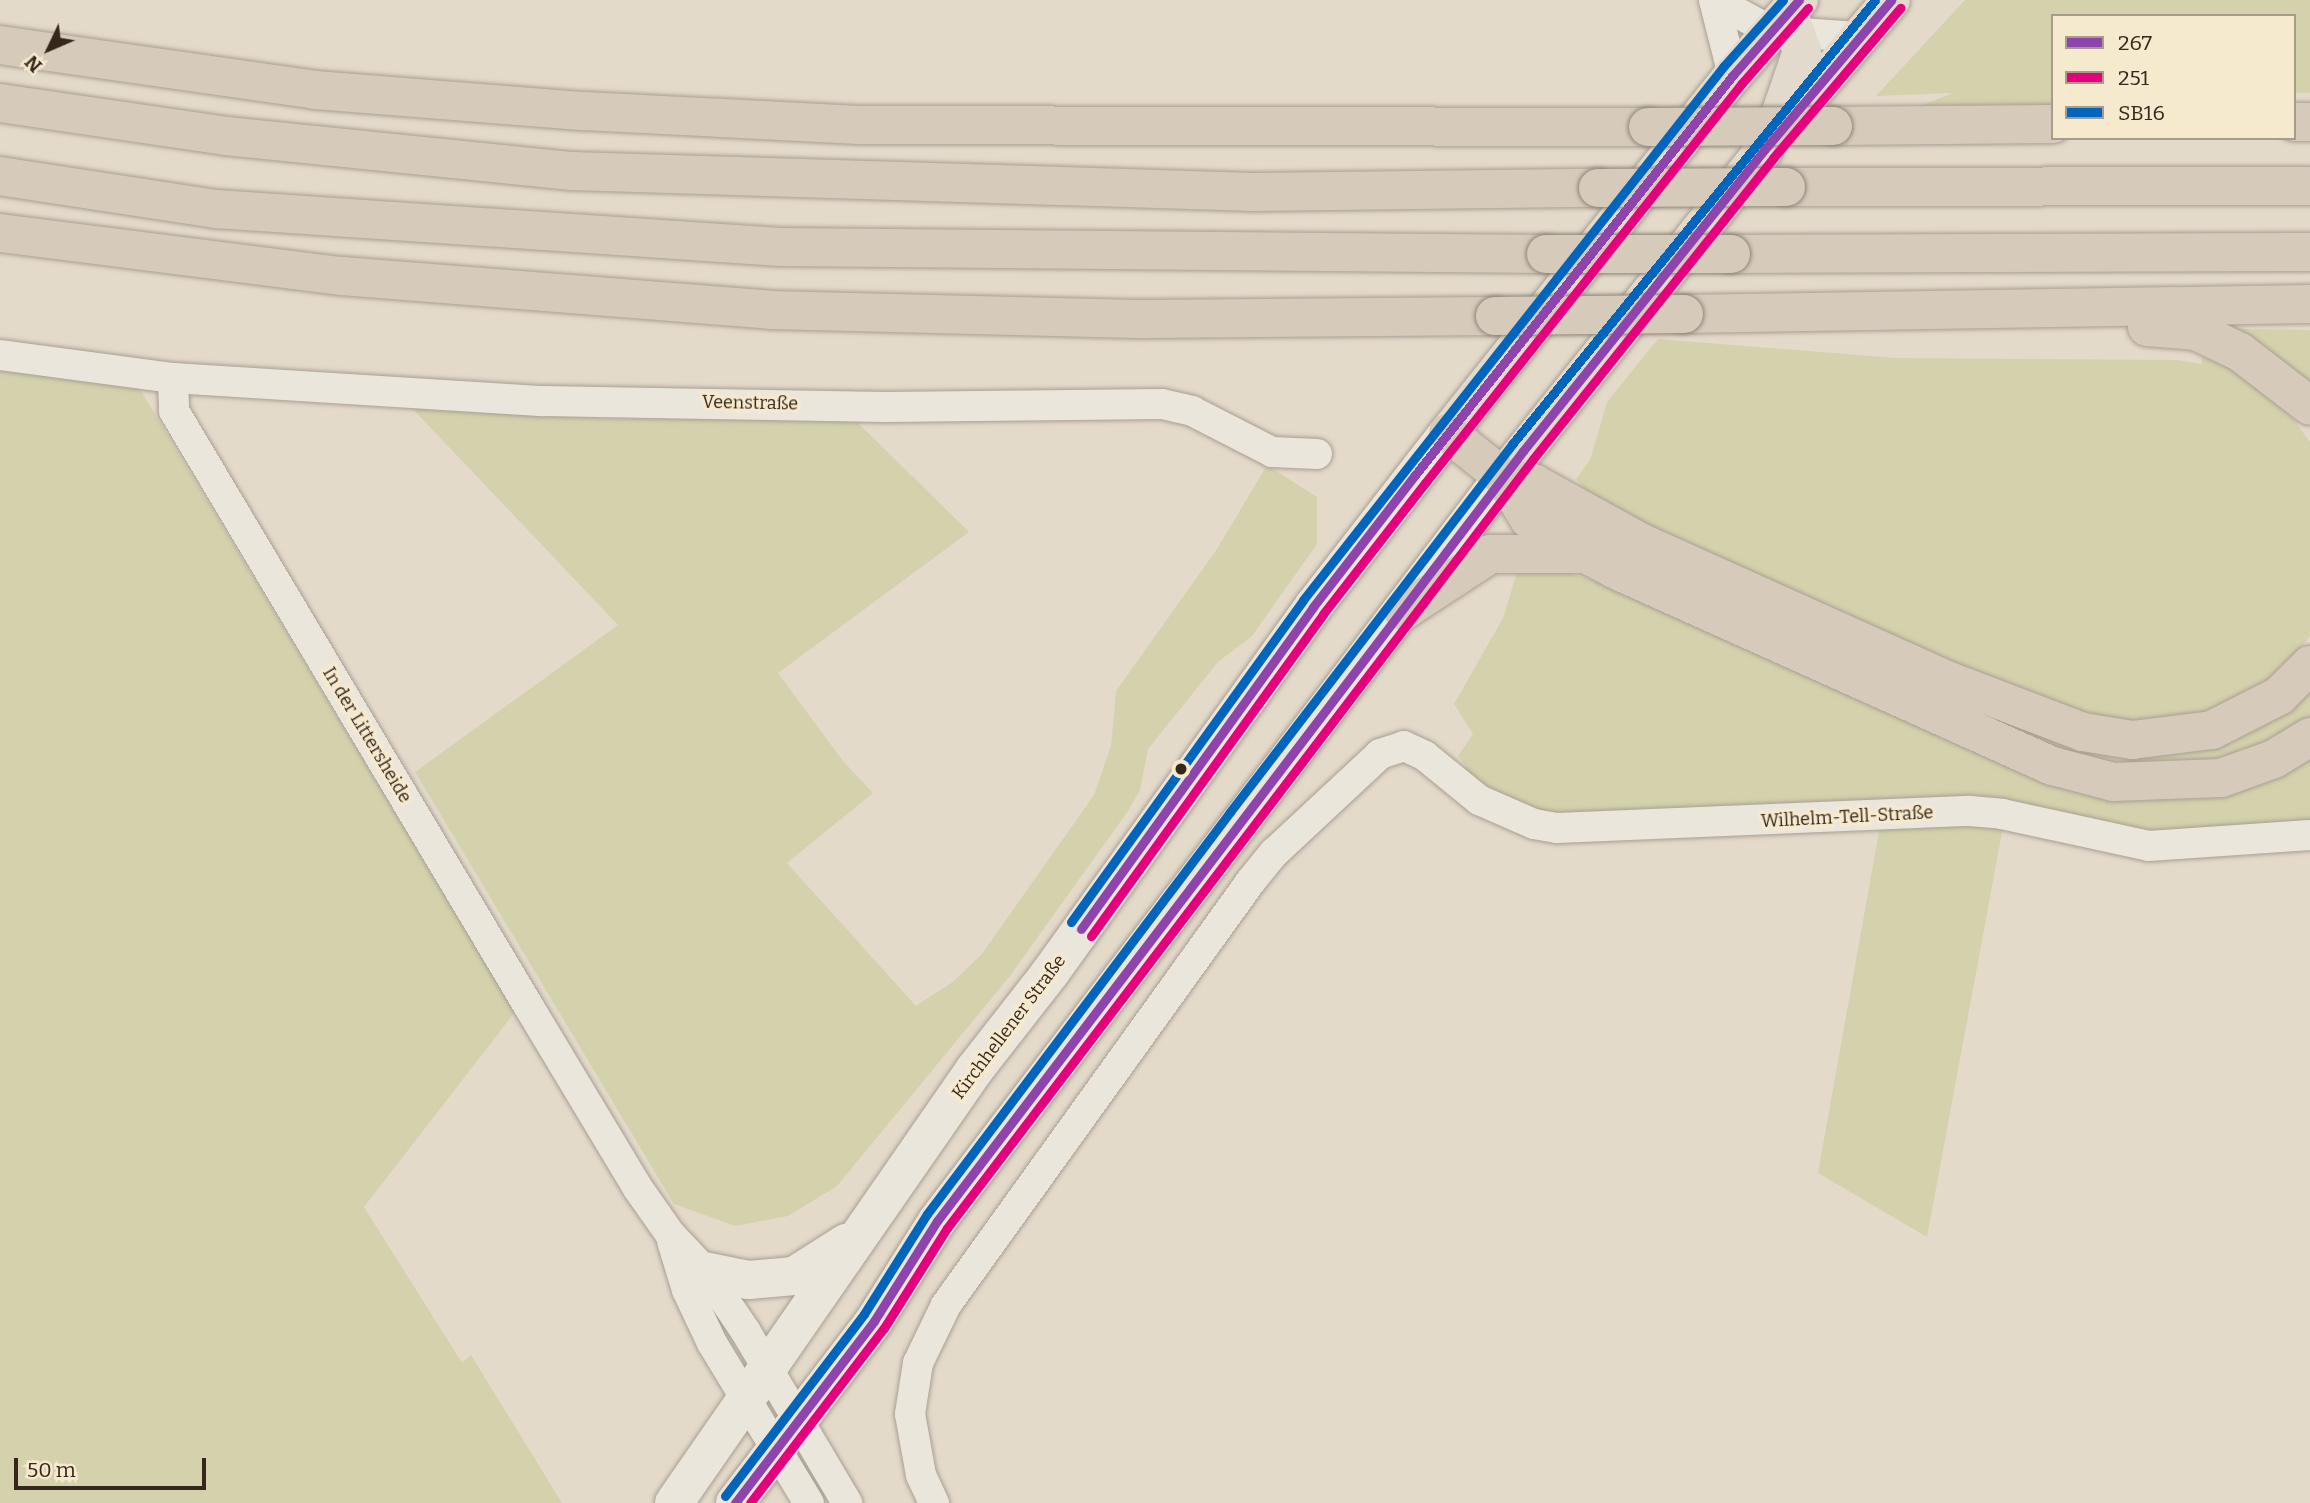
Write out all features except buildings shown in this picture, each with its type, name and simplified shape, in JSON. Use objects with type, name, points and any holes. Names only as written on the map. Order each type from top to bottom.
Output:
[{"type":"highway","points":[[0,45],[315,90],[584,111],[859,125],[1648,127],[2051,124]]},
{"type":"highway","points":[[0,103],[239,137],[572,171],[1254,192],[1786,187],[2310,187]]},
{"type":"highway","points":[[0,176],[216,209],[779,247],[1546,254],[2310,252]]},
{"type":"highway","points":[[0,227],[132,251]]},
{"type":"highway","points":[[0,233],[342,276],[771,310],[1146,319],[2310,304]]},
{"type":"highway","points":[[1950,310],[2196,331],[2240,352],[2310,406]]},
{"type":"highway","points":[[1448,433],[1503,477],[1529,519],[1586,554],[1866,684],[2078,775],[2113,782],[2221,778],[2274,759],[2310,737]]},
{"type":"highway","points":[[1503,477],[1535,484],[1640,542],[1952,682],[2083,732],[2132,740],[2212,730],[2279,696],[2310,665]]},
{"type":"highway","points":[[1403,611],[1490,554],[1586,554]]},
{"type":"main road","points":[[736,1503],[775,1448],[874,1321],[937,1222],[1240,819],[1403,611],[1503,477],[1777,129],[1891,0]]},
{"type":"main road","name":"Kirchhellener Straße","points":[[674,1503],[862,1231],[1313,607],[1733,75],[1787,16]]},
{"type":"main road","points":[[1777,129],[1800,66],[1787,16]]},
{"type":"main road","points":[[705,1271],[749,1280],[794,1276],[818,1264],[862,1231]]},
{"type":"street","points":[[1733,75],[1714,0],[1787,16],[1859,37]]},
{"type":"street","points":[[0,355],[173,379]]},
{"type":"street","name":"Veenstraße","points":[[173,379],[543,401],[885,407],[1162,404],[1192,411],[1272,452],[1317,454]]},
{"type":"street","name":"In der Littersheide","points":[[173,379],[174,411],[625,1166],[670,1234],[705,1271],[757,1386],[775,1448],[808,1503]]},
{"type":"street","name":"Wilhelm-Tell-Straße","points":[[933,1503],[921,1475],[910,1414],[918,1363],[946,1304],[1274,853],[1380,754],[1404,746],[1425,756],[1479,800],[1534,824],[1558,828],[1970,811],[2015,816],[2150,846],[2310,835]]},
{"type":"street","name":"In der Littersheide","points":[[670,1234],[687,1290],[757,1386],[799,1418],[847,1503]]},
{"type":"shaded area","points":[[1965,0],[2310,0],[2310,93],[2296,93],[2296,14],[2051,14],[2051,107],[1920,106],[1953,93],[1876,96]]},
{"type":"shaded area","points":[[2235,329],[2310,330],[2310,391]]},
{"type":"shaded area","points":[[1658,339],[1896,358],[2178,360],[2202,364],[2202,357],[2226,366],[2285,408],[2310,442],[2310,636],[2276,676],[2225,710],[2142,724],[2086,714],[1975,673],[1618,511],[1592,497],[1576,479],[1590,460],[1607,402]]},
{"type":"shaded area","points":[[0,365],[136,386],[141,391],[515,1012],[364,1207],[462,1363],[471,1355],[562,1503],[0,1503]]},
{"type":"shaded area","points":[[408,404],[600,419],[854,419],[969,532],[778,673],[843,761],[873,793],[787,863],[916,1006],[954,981],[981,955],[1094,795],[1111,746],[1116,691],[1217,549],[1267,465],[1317,497],[1317,544],[1252,636],[1218,662],[1148,749],[1140,790],[1128,811],[1010,976],[837,1186],[788,1216],[735,1226],[674,1204],[415,772],[618,625]]},
{"type":"shaded area","points":[[1520,563],[1541,564],[1636,594],[2069,783],[2310,754],[2310,826],[2131,831],[2088,822],[1536,816],[1459,773],[1466,766],[1458,756],[1473,734],[1454,704],[1503,618]]},
{"type":"shaded area","points":[[2310,686],[2310,722],[2237,758],[2158,769],[2084,759],[1964,707],[2088,746]]},
{"type":"shaded area","points":[[1880,826],[2003,827],[1927,1237],[1818,1173]]},
{"type":"transit line","name":"SB16","points":[[1071,922],[1303,600],[1723,67],[1783,0]]},
{"type":"transit line","name":"267","points":[[1081,929],[1313,607],[1415,475],[1733,75],[1799,0]]},
{"type":"transit line","name":"SB16","points":[[725,1496],[864,1314],[927,1214],[1513,443],[1875,0]]},
{"type":"transit line","name":"267","points":[[735,1503],[874,1321],[937,1221],[1523,451],[1764,150],[1891,0]]},
{"type":"transit line","name":"251","points":[[1091,936],[1323,614],[1742,83],[1808,8]]},
{"type":"transit line","name":"251","points":[[750,1503],[884,1328],[947,1228],[1533,459],[1773,158],[1900,8]]}]
